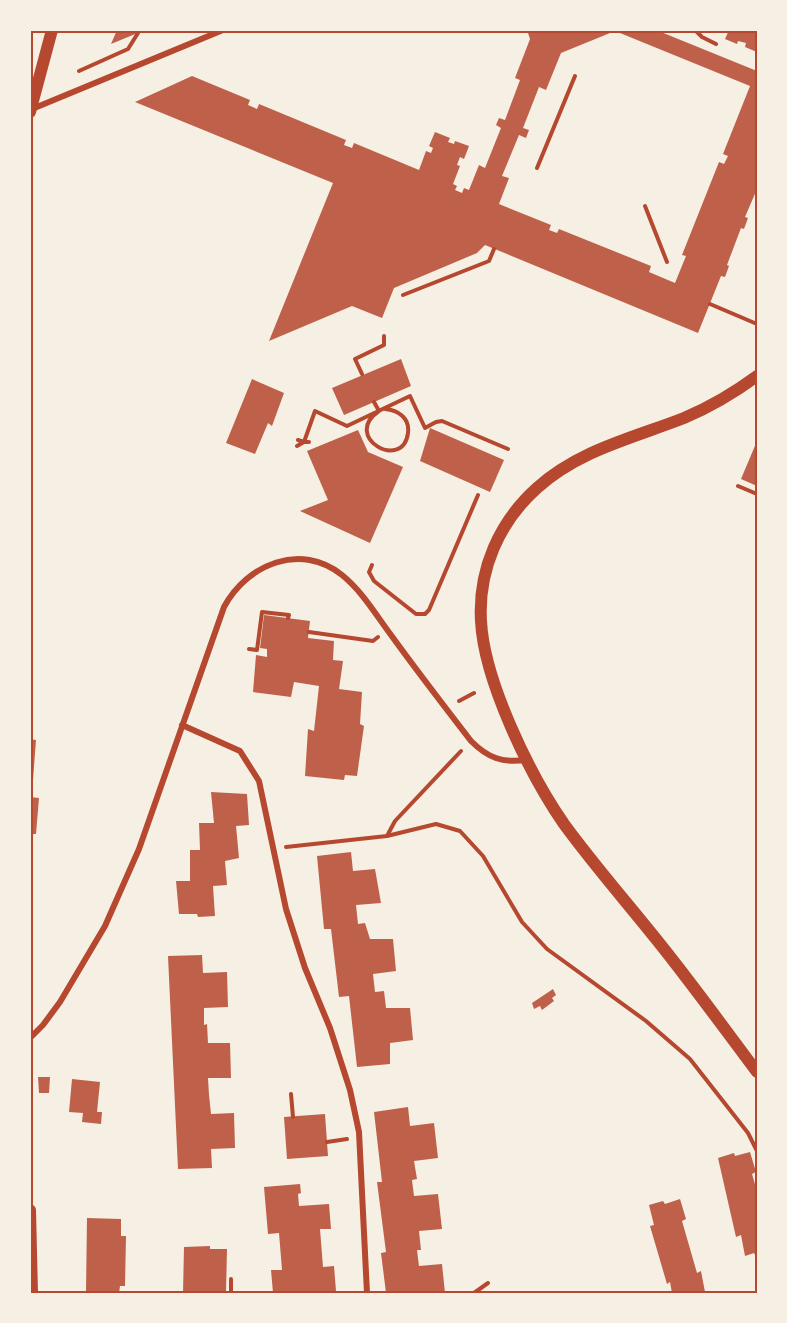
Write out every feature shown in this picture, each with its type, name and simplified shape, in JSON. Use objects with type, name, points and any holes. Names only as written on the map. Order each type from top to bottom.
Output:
[{"type":"main road","points":[[30,111],[52,30]]},
{"type":"main road","points":[[757,376],[720,401],[686,417],[595,450],[571,462],[535,490],[518,506],[504,525],[493,547],[486,572],[481,622],[493,676],[527,760],[544,791],[583,848],[675,963],[757,1072]]},
{"type":"main road","points":[[30,1210],[32,1293]]},
{"type":"street","points":[[30,111],[223,30]]},
{"type":"street","points":[[30,1038],[60,1002],[105,926],[139,849],[224,607],[231,592],[250,574],[270,564],[303,560],[328,566],[342,575],[354,586],[471,741],[481,751],[495,759],[511,762],[527,760]]},
{"type":"street","points":[[182,725],[240,751],[259,780],[286,909],[305,968],[330,1028],[350,1090],[359,1138],[367,1293]]},
{"type":"path","points":[[695,30],[716,44]]},
{"type":"path","points":[[79,71],[128,49],[138,33]]},
{"type":"path","points":[[537,168],[575,76]]},
{"type":"path","points":[[645,206],[667,262]]},
{"type":"path","points":[[403,295],[489,261],[494,249]]},
{"type":"path","points":[[710,304],[757,324]]},
{"type":"path","points":[[362,374],[354,359],[384,345],[384,336]]},
{"type":"path","points":[[297,447],[306,442],[315,411],[347,426],[410,396],[425,428],[442,421],[508,449]]},
{"type":"path","points":[[374,402],[379,411]]},
{"type":"path","points":[[379,411],[399,412],[407,423],[409,429],[405,442],[394,450],[387,451],[375,446],[368,435],[369,421],[379,411]]},
{"type":"path","points":[[298,440],[306,442]]},
{"type":"path","points":[[738,486],[757,494]]},
{"type":"path","points":[[372,565],[369,572],[374,581],[417,614],[425,614],[429,610],[478,495]]},
{"type":"path","points":[[249,649],[257,650],[262,612],[288,615],[288,618]]},
{"type":"path","points":[[309,632],[373,641],[379,636]]},
{"type":"path","points":[[459,700],[474,693]]},
{"type":"path","points":[[387,836],[395,821],[461,751]]},
{"type":"path","points":[[273,848],[387,836],[436,824],[460,831],[483,856],[522,922],[548,949],[646,1021],[690,1059],[748,1133],[757,1151]]},
{"type":"path","points":[[291,1094],[293,1117]]},
{"type":"path","points":[[327,1142],[359,1138]]},
{"type":"path","points":[[231,1279],[231,1293]]},
{"type":"path","points":[[474,1293],[488,1283]]},
{"type":"building","points":[[117,30],[145,30],[111,44]]},
{"type":"building","points":[[527,30],[656,30],[757,71],[757,189],[745,217],[748,218],[744,229],[741,228],[727,265],[729,266],[725,277],[721,276],[698,333],[485,245],[477,253],[394,288],[382,318],[352,306],[269,341],[333,183],[135,102],[192,76],[250,100],[248,105],[257,109],[259,104],[346,140],[344,145],[352,148],[354,143],[419,170],[426,151],[431,153],[433,148],[429,146],[435,132],[450,138],[448,142],[454,144],[455,141],[469,146],[464,159],[460,157],[457,165],[460,166],[453,184],[457,186],[455,190],[462,193],[464,188],[469,190],[479,165],[485,168],[501,128],[496,125],[499,118],[505,120],[520,80],[515,78],[530,39]],"holes":[[[615,31],[750,86],[723,154],[728,156],[724,164],[719,162],[682,255],[686,256],[675,283],[649,272],[651,266],[559,229],[557,233],[549,230],[551,225],[499,204],[509,178],[502,176],[519,135],[526,138],[529,130],[523,128],[539,87],[546,90],[561,53]]]},
{"type":"building","points":[[729,30],[757,30],[757,52],[745,47],[746,43],[738,41],[737,44],[725,39]]},
{"type":"building","points":[[401,359],[411,386],[344,415],[332,388]]},
{"type":"building","points":[[252,379],[284,393],[272,426],[268,423],[255,454],[226,443]]},
{"type":"building","points":[[430,428],[504,460],[490,492],[420,461]]},
{"type":"building","points":[[358,430],[368,452],[403,467],[370,543],[300,511],[328,500],[307,451]]},
{"type":"building","points":[[757,441],[757,486],[741,479]]},
{"type":"building","points":[[264,615],[310,621],[308,638],[334,641],[333,660],[343,661],[339,689],[362,692],[360,724],[364,726],[357,776],[345,775],[344,780],[305,776],[308,729],[314,731],[319,686],[294,682],[291,697],[253,692],[256,655],[267,657],[267,649],[260,648]]},
{"type":"building","points":[[30,739],[36,740],[33,780],[30,780]]},
{"type":"building","points":[[211,792],[247,794],[249,825],[236,826],[239,858],[225,861],[227,885],[213,886],[215,916],[198,917],[197,914],[179,914],[176,881],[190,881],[190,850],[200,850],[199,823],[214,823]]},
{"type":"building","points":[[30,797],[39,798],[36,834],[30,834]]},
{"type":"building","points":[[351,852],[353,871],[375,869],[381,903],[356,905],[358,924],[365,923],[370,939],[393,939],[396,971],[373,974],[375,992],[384,991],[386,1008],[410,1008],[413,1040],[390,1043],[390,1064],[357,1067],[349,996],[339,997],[331,929],[324,929],[317,856]]},
{"type":"building","points":[[202,955],[203,973],[227,972],[228,1007],[204,1008],[204,1025],[207,1024],[208,1043],[230,1043],[231,1078],[208,1078],[211,1114],[234,1113],[235,1148],[211,1149],[212,1168],[178,1169],[168,956]]},
{"type":"building","points":[[553,989],[556,995],[552,998],[554,1001],[542,1010],[540,1006],[534,1009],[532,1003]]},
{"type":"building","points":[[38,1077],[50,1077],[49,1093],[39,1093]]},
{"type":"building","points":[[72,1079],[100,1082],[97,1112],[102,1112],[101,1124],[82,1122],[83,1113],[69,1112]]},
{"type":"building","points":[[408,1107],[410,1126],[434,1123],[438,1158],[414,1161],[417,1179],[412,1180],[414,1196],[438,1194],[442,1229],[419,1231],[421,1250],[417,1250],[419,1266],[442,1264],[445,1293],[386,1293],[381,1253],[386,1252],[377,1182],[382,1182],[374,1112]]},
{"type":"building","points":[[325,1114],[328,1156],[287,1159],[284,1117]]},
{"type":"building","points":[[750,1152],[756,1172],[752,1174],[757,1191],[757,1259],[754,1253],[745,1256],[741,1235],[736,1237],[718,1158],[734,1153],[735,1156]]},
{"type":"building","points":[[300,1184],[299,1206],[329,1204],[331,1229],[320,1229],[323,1267],[334,1266],[336,1291],[273,1293],[271,1270],[282,1270],[279,1233],[268,1234],[264,1187]]},
{"type":"building","points":[[680,1199],[686,1219],[682,1221],[697,1273],[701,1271],[705,1292],[701,1293],[672,1293],[670,1282],[667,1284],[650,1226],[654,1225],[649,1205],[663,1201],[665,1204]]},
{"type":"building","points":[[87,1218],[121,1219],[121,1236],[126,1236],[125,1286],[120,1286],[119,1293],[86,1293]]},
{"type":"building","points":[[210,1246],[210,1249],[227,1249],[226,1293],[183,1293],[184,1247]]}]
